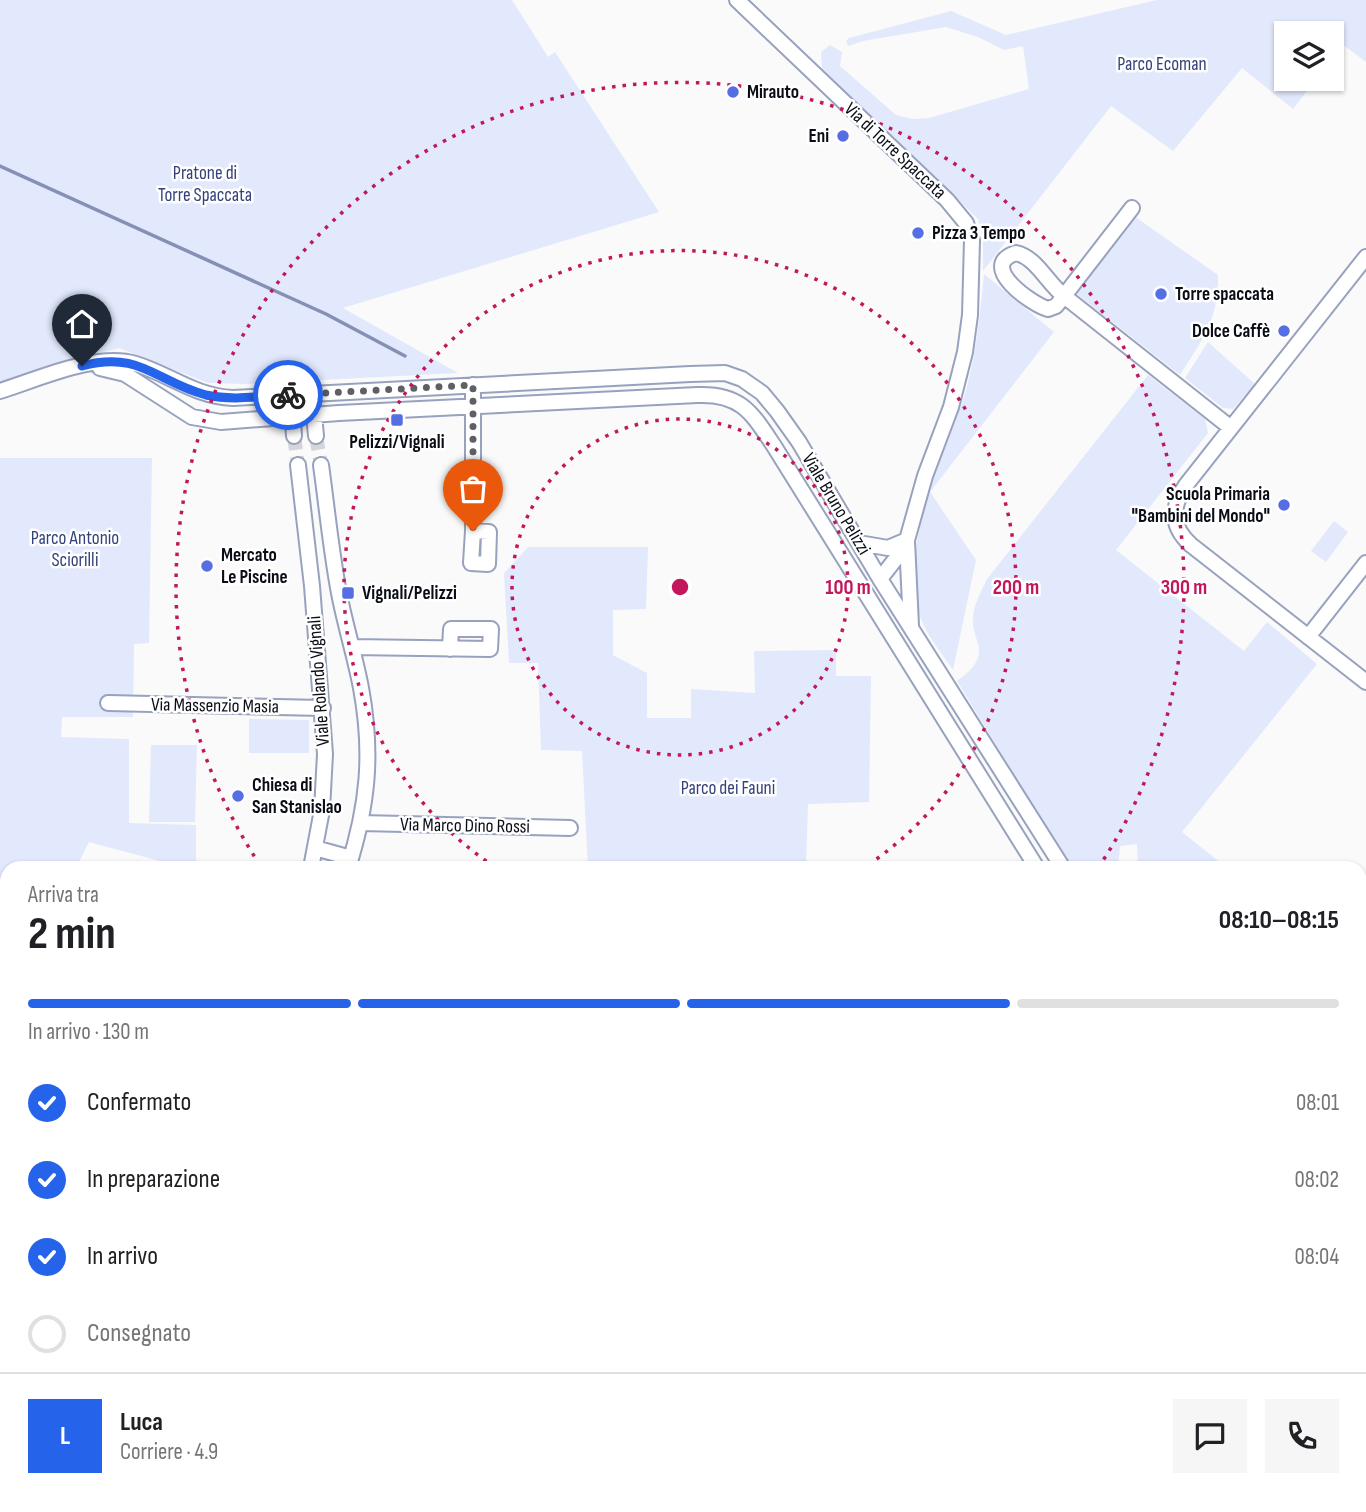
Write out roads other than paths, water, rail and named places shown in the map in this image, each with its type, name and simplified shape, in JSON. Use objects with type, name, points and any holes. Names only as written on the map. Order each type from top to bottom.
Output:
[{"type":"street","name":"Via di Torre Spaccata","points":[[737,0],[947,200],[970,230],[973,261],[969,324],[964,359],[951,407],[925,476],[907,540],[880,579],[864,589]]},
{"type":"street","points":[[1132,208],[1064,296],[1231,428]]},
{"type":"street","points":[[1366,257],[1178,496],[1174,512],[1176,526],[1191,545],[1366,682]]},
{"type":"street","name":"Viale Bruno Pelizzi","points":[[0,391],[82,366],[112,361],[130,363],[199,393],[233,398],[702,373],[725,373],[738,377],[762,393],[785,422],[880,579],[1059,861]]},
{"type":"street","name":"Viale Bruno Pelizzi","points":[[82,366],[120,372],[182,412],[203,420],[221,422],[711,394],[733,399],[748,410],[767,435],[1033,861]]},
{"type":"street","points":[[473,385],[473,531]]},
{"type":"street","points":[[312,393],[316,436]]},
{"type":"street","points":[[291,394],[294,436]]},
{"type":"street","name":"Viale Rolando Vignali","points":[[298,465],[323,708],[324,788],[312,861]]},
{"type":"street","name":"Viale Rolando Vignali","points":[[321,465],[339,594],[366,719],[367,791],[350,861]]},
{"type":"street","name":"Via di Torre Spaccata","points":[[907,540],[911,627]]},
{"type":"street","points":[[859,543],[886,549],[897,547],[907,540]]},
{"type":"street","points":[[880,579],[908,557]]},
{"type":"street","points":[[1308,636],[1366,563]]},
{"type":"street","name":"Viale Rolando Vignali","points":[[313,596],[339,594]]},
{"type":"street","points":[[352,647],[450,649]]},
{"type":"street","name":"Via Massenzio Masia","points":[[108,703],[323,708]]},
{"type":"street","name":"Via Marco Dino Rossi","points":[[361,823],[570,828]]},
{"type":"street","name":"Viale Rolando Vignali","points":[[315,848],[344,861]]},
{"type":"waterway","points":[[0,166],[326,314],[405,356]]},
{"type":"tunnel","points":[[294,436],[298,465]]},
{"type":"tunnel","points":[[316,436],[321,465]]},
{"type":"place","name":"Mirauto","points":[[733,92]]},
{"type":"place","name":"Eni","points":[[843,136]]},
{"type":"place","name":"Pizza 3 Tempo","points":[[918,233]]},
{"type":"place","name":"Torre spaccata","points":[[1161,294]]},
{"type":"place","name":"Dolce Caffè","points":[[1284,331]]},
{"type":"place","name":"Pelizzi/Vignali","points":[[397,420]]},
{"type":"place","name":"Scuola Primaria \"Bambini del Mondo\"","points":[[1284,505]]},
{"type":"place","name":"Mercato Le Piscine","points":[[207,566]]},
{"type":"place","name":"Vignali/Pelizzi","points":[[348,593]]},
{"type":"place","name":"Chiesa di San Stanislao","points":[[238,796]]},
{"type":"park label","name":"Parco Ecoman","points":[[1162,64]]},
{"type":"park label","name":"Pratone di Torre Spaccata","points":[[205,184]]},
{"type":"park label","name":"Parco Antonio Sciorilli","points":[[75,549]]},
{"type":"park label","name":"Parco dei Fauni","points":[[728,788]]}]
